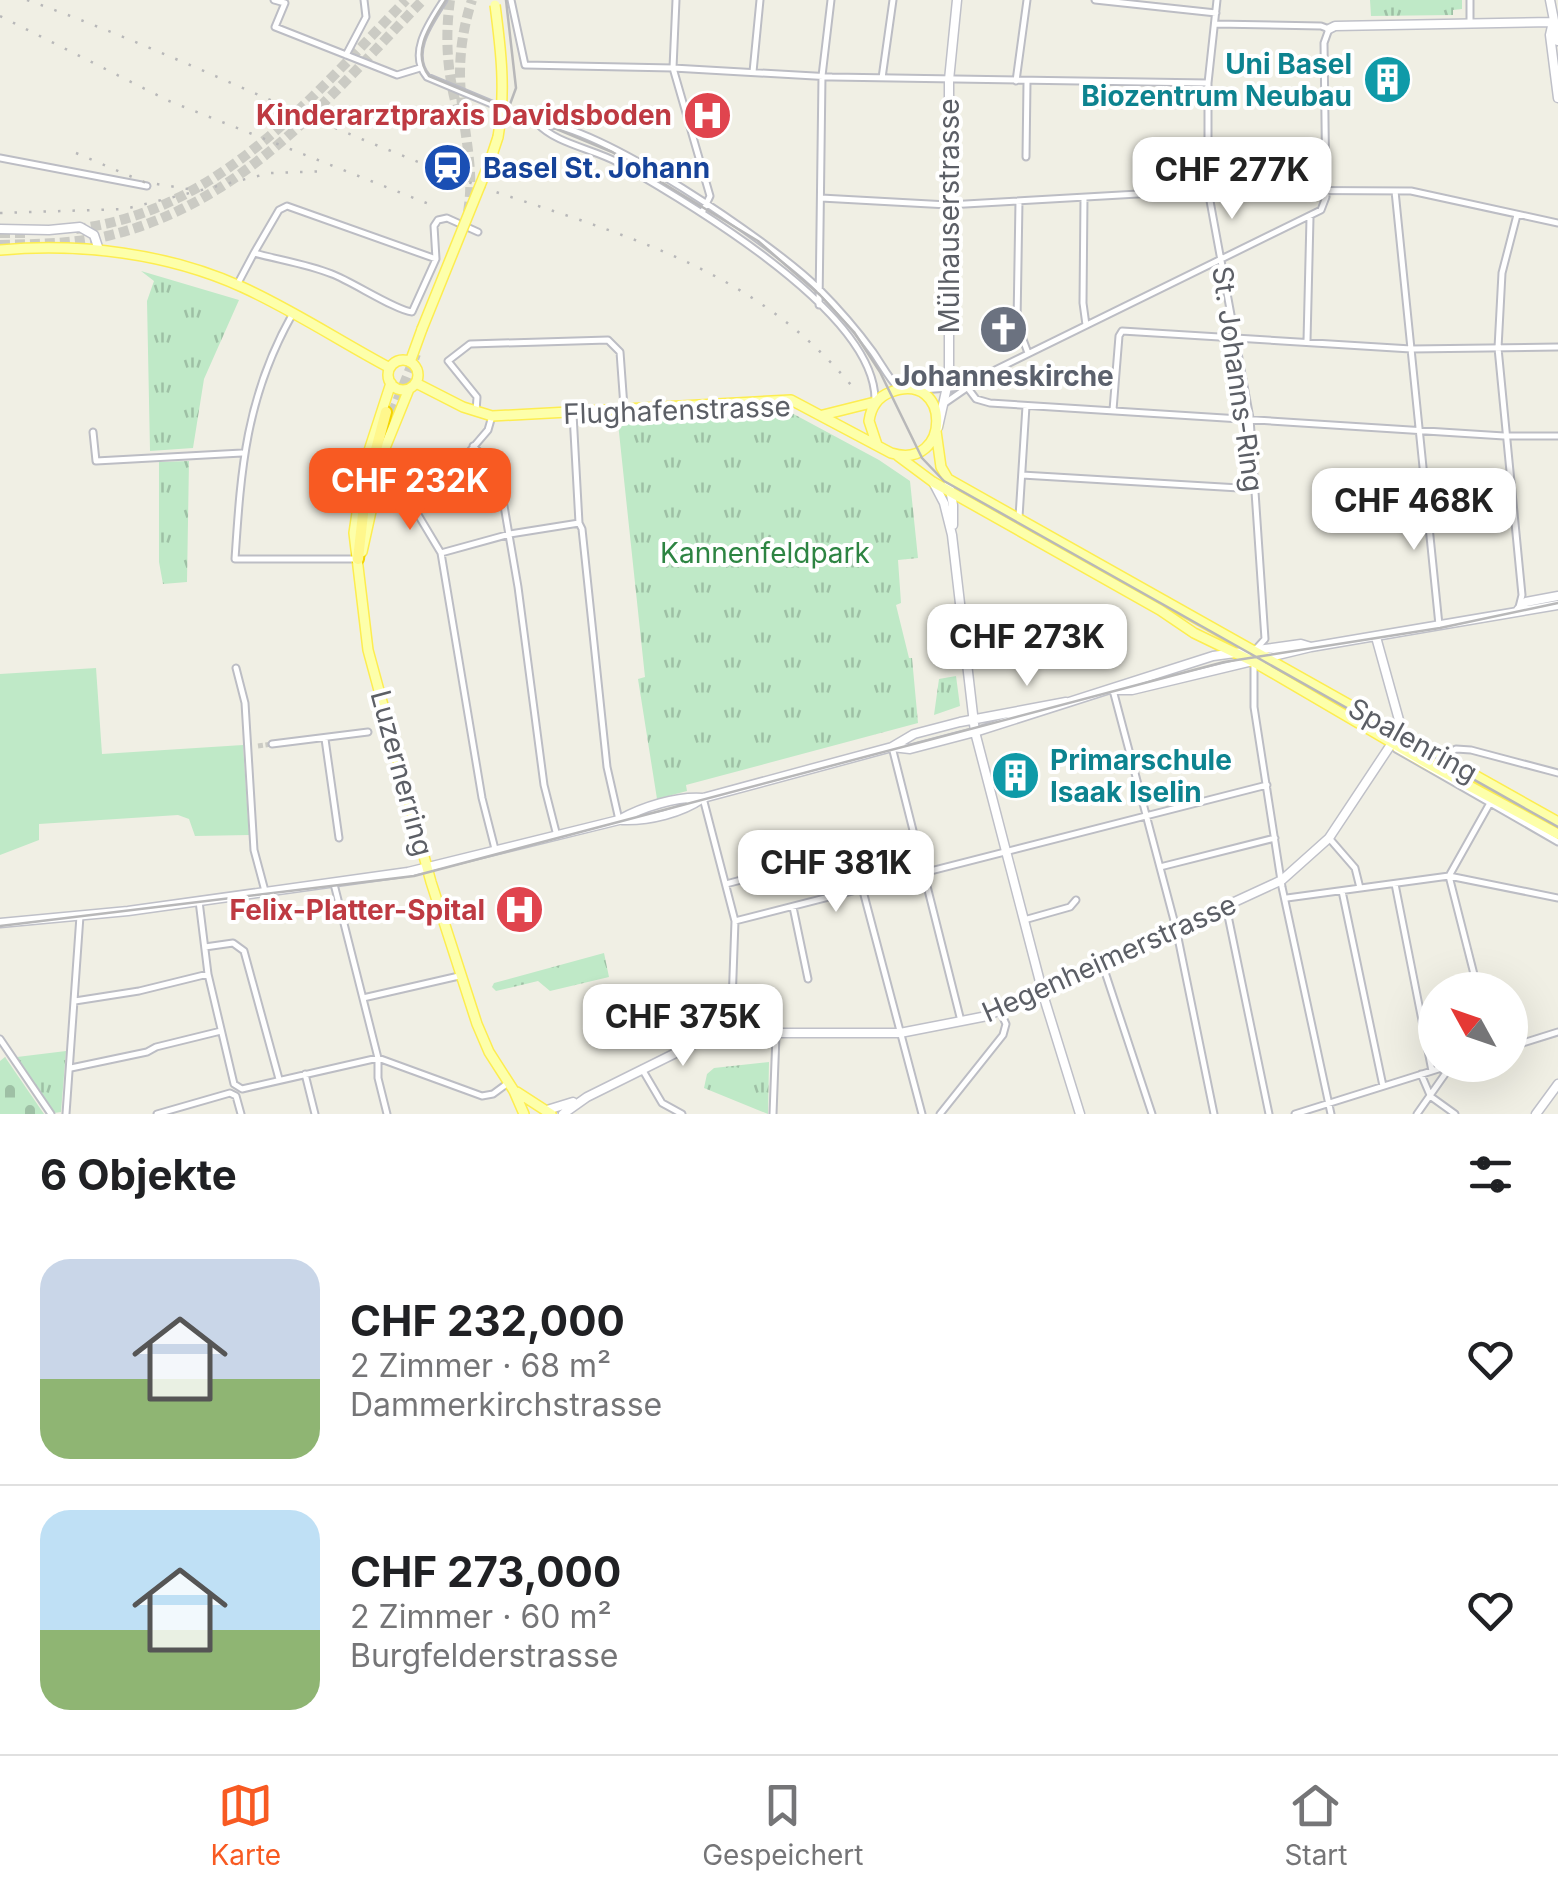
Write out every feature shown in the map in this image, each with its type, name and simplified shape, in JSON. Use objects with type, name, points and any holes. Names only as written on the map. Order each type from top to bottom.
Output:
[{"type":"highway","points":[[358,560],[366,487],[389,413]]},
{"type":"main road","points":[[410,362],[498,136],[504,101],[495,3]]},
{"type":"main road","points":[[0,250],[99,250],[143,256],[237,285],[390,368]]},
{"type":"main road","points":[[401,360],[410,362],[418,373],[413,386],[401,390],[391,383],[390,368],[401,360]]},
{"type":"main road","name":"Luzernerring","points":[[391,383],[374,428],[358,492],[353,544],[368,650],[428,868],[484,1041],[527,1114]]},
{"type":"main road","name":"Flughafenstrasse","points":[[413,386],[492,416],[791,400],[877,445]]},
{"type":"main road","name":"Luzernerring","points":[[358,560],[385,448],[413,386]]},
{"type":"main road","points":[[900,390],[917,390],[935,406],[941,467],[948,479],[1017,524],[932,482],[877,445],[869,421],[875,402],[900,390]]},
{"type":"main road","name":"Flughafenstrasse","points":[[822,415],[875,402]]},
{"type":"main road","points":[[898,456],[923,450],[936,431]]},
{"type":"main road","name":"Spalenring","points":[[1017,524],[1255,650],[1558,834]]},
{"type":"main road","name":"Spalenring","points":[[1017,524],[1229,652],[1394,737],[1442,757],[1558,822]]},
{"type":"main road","name":"Luzernerring","points":[[511,1087],[546,1111]]},
{"type":"main road","points":[[527,1114],[546,1111]]},
{"type":"street","points":[[274,0],[286,3],[275,27],[397,75],[420,68]]},
{"type":"street","points":[[346,55],[366,16],[364,0]]},
{"type":"street","points":[[444,0],[423,38],[418,57],[420,68],[434,82],[537,123],[549,133],[617,162],[754,246],[819,305],[870,369],[875,402]]},
{"type":"street","points":[[511,0],[525,65],[1016,82],[1208,83]]},
{"type":"street","points":[[676,0],[673,68],[710,196],[702,213]]},
{"type":"street","points":[[753,72],[760,0]]},
{"type":"street","points":[[819,305],[822,76],[831,0]]},
{"type":"street","points":[[882,78],[892,0]]},
{"type":"street","name":"Mülhauserstrasse","points":[[936,431],[948,388],[948,80],[957,0]]},
{"type":"street","points":[[1016,82],[1027,0]]},
{"type":"street","points":[[1096,0],[1216,13]]},
{"type":"street","name":"St. Johanns-Ring","points":[[1217,0],[1208,83],[1208,190],[1250,418],[1265,638]]},
{"type":"street","points":[[1470,0],[1470,23]]},
{"type":"street","points":[[1550,0],[1558,41]]},
{"type":"street","points":[[1215,24],[1328,29],[1555,22]]},
{"type":"street","points":[[1555,22],[1550,34],[1558,98]]},
{"type":"street","points":[[945,403],[1028,353],[1310,218],[1324,206],[1324,43],[1328,29]]},
{"type":"street","points":[[1026,157],[1027,82]]},
{"type":"street","points":[[537,123],[551,123],[614,150],[760,238],[821,290],[900,390]]},
{"type":"street","points":[[0,158],[147,186]]},
{"type":"street","points":[[821,198],[948,205],[1208,190],[1396,190],[1558,222]]},
{"type":"street","points":[[1396,190],[1440,626]]},
{"type":"street","points":[[1084,197],[1086,325]]},
{"type":"street","points":[[1019,201],[1017,323],[1028,353]]},
{"type":"street","points":[[237,285],[279,210],[287,206],[436,259]]},
{"type":"street","points":[[1517,215],[1502,273],[1498,348],[1522,595],[1518,610]]},
{"type":"street","points":[[1308,342],[1310,218]]},
{"type":"street","points":[[254,253],[332,274],[405,312],[412,312],[436,259],[434,226],[438,220],[452,220],[478,232]]},
{"type":"street","points":[[0,229],[80,227],[94,235],[99,250]]},
{"type":"street","points":[[292,314],[267,366],[242,453],[235,559],[358,560]]},
{"type":"street","points":[[1113,410],[1122,331],[1411,349],[1558,348]]},
{"type":"street","points":[[476,412],[477,397],[448,361],[467,344],[602,340],[616,344],[620,352],[624,410]]},
{"type":"street","points":[[917,390],[966,387],[982,402],[1026,406],[1504,436],[1558,436]]},
{"type":"street","points":[[1017,524],[1026,406]]},
{"type":"street","points":[[573,414],[579,523],[607,768],[620,820]]},
{"type":"street","points":[[492,416],[488,430],[418,514],[442,553],[482,798],[496,851]]},
{"type":"street","points":[[93,432],[96,461],[242,453]]},
{"type":"street","points":[[473,446],[498,471],[544,784],[557,836]]},
{"type":"street","points":[[1022,474],[1256,489]]},
{"type":"street","points":[[948,479],[952,535]]},
{"type":"street","points":[[932,482],[944,503],[952,535],[975,732],[1042,990],[1080,1114]]},
{"type":"street","points":[[442,553],[510,534],[579,523]]},
{"type":"street","points":[[1518,610],[1526,602],[1558,596]]},
{"type":"street","points":[[1113,690],[1132,690],[1311,647],[1558,605]]},
{"type":"street","points":[[1376,636],[1399,720],[1394,737]]},
{"type":"street","points":[[1276,647],[1265,638],[1255,650],[1252,684],[1282,880],[1331,1114]]},
{"type":"street","points":[[0,924],[199,901],[428,868],[620,820],[682,810],[704,798],[892,748],[914,734],[1113,690],[1176,666],[1229,652],[1311,647]]},
{"type":"street","points":[[1286,668],[1284,660],[1288,654]]},
{"type":"street","points":[[236,668],[243,687],[250,747],[254,850],[265,891]]},
{"type":"street","points":[[1113,690],[1176,928],[1214,1114]]},
{"type":"street","points":[[892,748],[910,749],[975,732],[1066,702]]},
{"type":"street","points":[[272,744],[368,732]]},
{"type":"street","name":"Spalenring","points":[[1394,737],[1400,754],[1558,842]]},
{"type":"street","name":"Hegenheimerstrasse","points":[[564,1114],[708,1035],[731,1031],[900,1033],[1000,1011],[1282,880],[1328,838],[1394,737]]},
{"type":"street","points":[[325,739],[339,838]]},
{"type":"street","points":[[250,747],[258,746]]},
{"type":"street","points":[[892,748],[962,1022]]},
{"type":"street","points":[[1442,757],[1456,749],[1471,750],[1558,773]]},
{"type":"street","points":[[735,921],[1267,786]]},
{"type":"street","points":[[704,798],[735,921],[731,1031]]},
{"type":"street","points":[[1473,972],[1449,876],[1490,804]]},
{"type":"street","points":[[726,884],[915,834]]},
{"type":"street","points":[[1160,867],[1275,838]]},
{"type":"street","points":[[1328,838],[1354,868],[1360,888]]},
{"type":"street","points":[[1287,898],[1449,876],[1558,898]]},
{"type":"street","points":[[334,883],[378,1058],[378,1078],[387,1114]]},
{"type":"street","points":[[1395,884],[1418,1000]]},
{"type":"street","points":[[863,891],[922,1114]]},
{"type":"street","points":[[1342,891],[1383,1086]]},
{"type":"street","points":[[1024,920],[1070,907],[1076,900]]},
{"type":"street","points":[[199,901],[208,974],[234,1084],[242,1088],[378,1058],[482,1096],[511,1087]]},
{"type":"street","points":[[1226,906],[1269,1114]]},
{"type":"street","points":[[793,907],[808,978]]},
{"type":"street","points":[[66,1114],[80,916]]},
{"type":"street","points":[[205,947],[240,946],[279,1079]]},
{"type":"street","points":[[1102,963],[1152,1114]]},
{"type":"street","points":[[75,1001],[208,974]]},
{"type":"street","points":[[363,998],[462,975]]},
{"type":"street","points":[[940,1114],[1003,1035],[1006,1024],[1000,1011]]},
{"type":"street","points":[[71,1068],[221,1031]]},
{"type":"street","points":[[773,1114],[776,1032]]},
{"type":"street","points":[[1528,1041],[1558,1032]]},
{"type":"street","points":[[0,1039],[51,1114]]},
{"type":"street","points":[[642,1069],[662,1103],[682,1114]]},
{"type":"street","points":[[305,1074],[315,1114]]},
{"type":"street","points":[[1294,1114],[1418,1075]]},
{"type":"street","points":[[1425,1082],[1430,1096],[1455,1114]]},
{"type":"street","points":[[1417,1114],[1440,1082]]},
{"type":"street","points":[[1536,1114],[1558,1084]]},
{"type":"street","points":[[156,1114],[233,1094],[241,1114]]},
{"type":"street","name":"Hegenheimerstrasse","points":[[546,1111],[587,1098]]},
{"type":"green space","points":[[1370,0],[1462,0],[1462,9],[1453,10],[1453,15],[1371,16]]},
{"type":"green space","points":[[141,271],[239,300],[204,379],[193,448],[150,451],[147,301],[154,281]]},
{"type":"green space","name":"Kannenfeldpark","points":[[788,411],[910,481],[918,558],[898,560],[901,603],[896,605],[912,658],[918,723],[686,785],[687,791],[657,799],[638,679],[645,677],[618,423]]},
{"type":"green space","points":[[189,461],[187,582],[163,584],[159,562],[159,462]]},
{"type":"green space","points":[[96,668],[102,754],[243,745],[249,835],[195,836],[189,819],[178,815],[39,824],[39,840],[0,855],[0,674]]},
{"type":"green space","points":[[956,676],[960,706],[934,715],[939,679]]},
{"type":"green space","points":[[604,953],[609,977],[550,991],[538,981],[496,991],[492,987],[494,983]]},
{"type":"green space","points":[[66,1051],[61,1112],[54,1113],[17,1057]]},
{"type":"green space","points":[[5,1057],[44,1114],[0,1114],[0,1061]]},
{"type":"green space","points":[[769,1062],[768,1114],[704,1088],[707,1074],[714,1068]]},
{"type":"tunnel","points":[[76,229],[128,218],[175,199],[219,174],[298,111],[406,0]]},
{"type":"tunnel","points":[[0,245],[107,236],[156,221],[201,199],[281,142],[423,0]]},
{"type":"tunnel","points":[[450,0],[448,54],[457,108]]},
{"type":"tunnel","points":[[468,212],[470,167],[460,70],[463,34],[472,0]]},
{"type":"tunnel","points":[[0,233],[29,233]]},
{"type":"tunnel","points":[[392,414],[416,354]]},
{"type":"tunnel","points":[[258,746],[272,744]]},
{"type":"tram line","points":[[446,0],[422,47],[429,76],[612,152],[758,241],[820,295],[854,332],[880,372],[922,458],[944,481],[1558,827]]},
{"type":"tram line","points":[[494,112],[509,107],[516,88],[506,0]]},
{"type":"tram line","points":[[0,926],[414,876],[1224,662],[1440,628],[1558,603]]},
{"type":"railway","points":[[27,0],[451,175],[606,229],[696,266],[778,316],[816,347],[851,385]]},
{"type":"railway","points":[[0,16],[169,101],[429,204]]},
{"type":"railway","points":[[76,153],[144,182],[188,189]]},
{"type":"railway","points":[[0,213],[125,209],[270,173],[329,171]]},
{"type":"place","name":"Uni Basel Biozentrum Neubau","points":[[1387,80]]},
{"type":"place","name":"Kinderarztpraxis Davidsboden","points":[[707,115]]},
{"type":"place","name":"Basel St. Johann","points":[[448,168]]},
{"type":"place","name":"Johanneskirche","points":[[1004,329]]},
{"type":"place","name":"Primarschule Isaak Iselin","points":[[1015,776]]},
{"type":"place","name":"Felix-Platter-Spital","points":[[520,910]]}]
